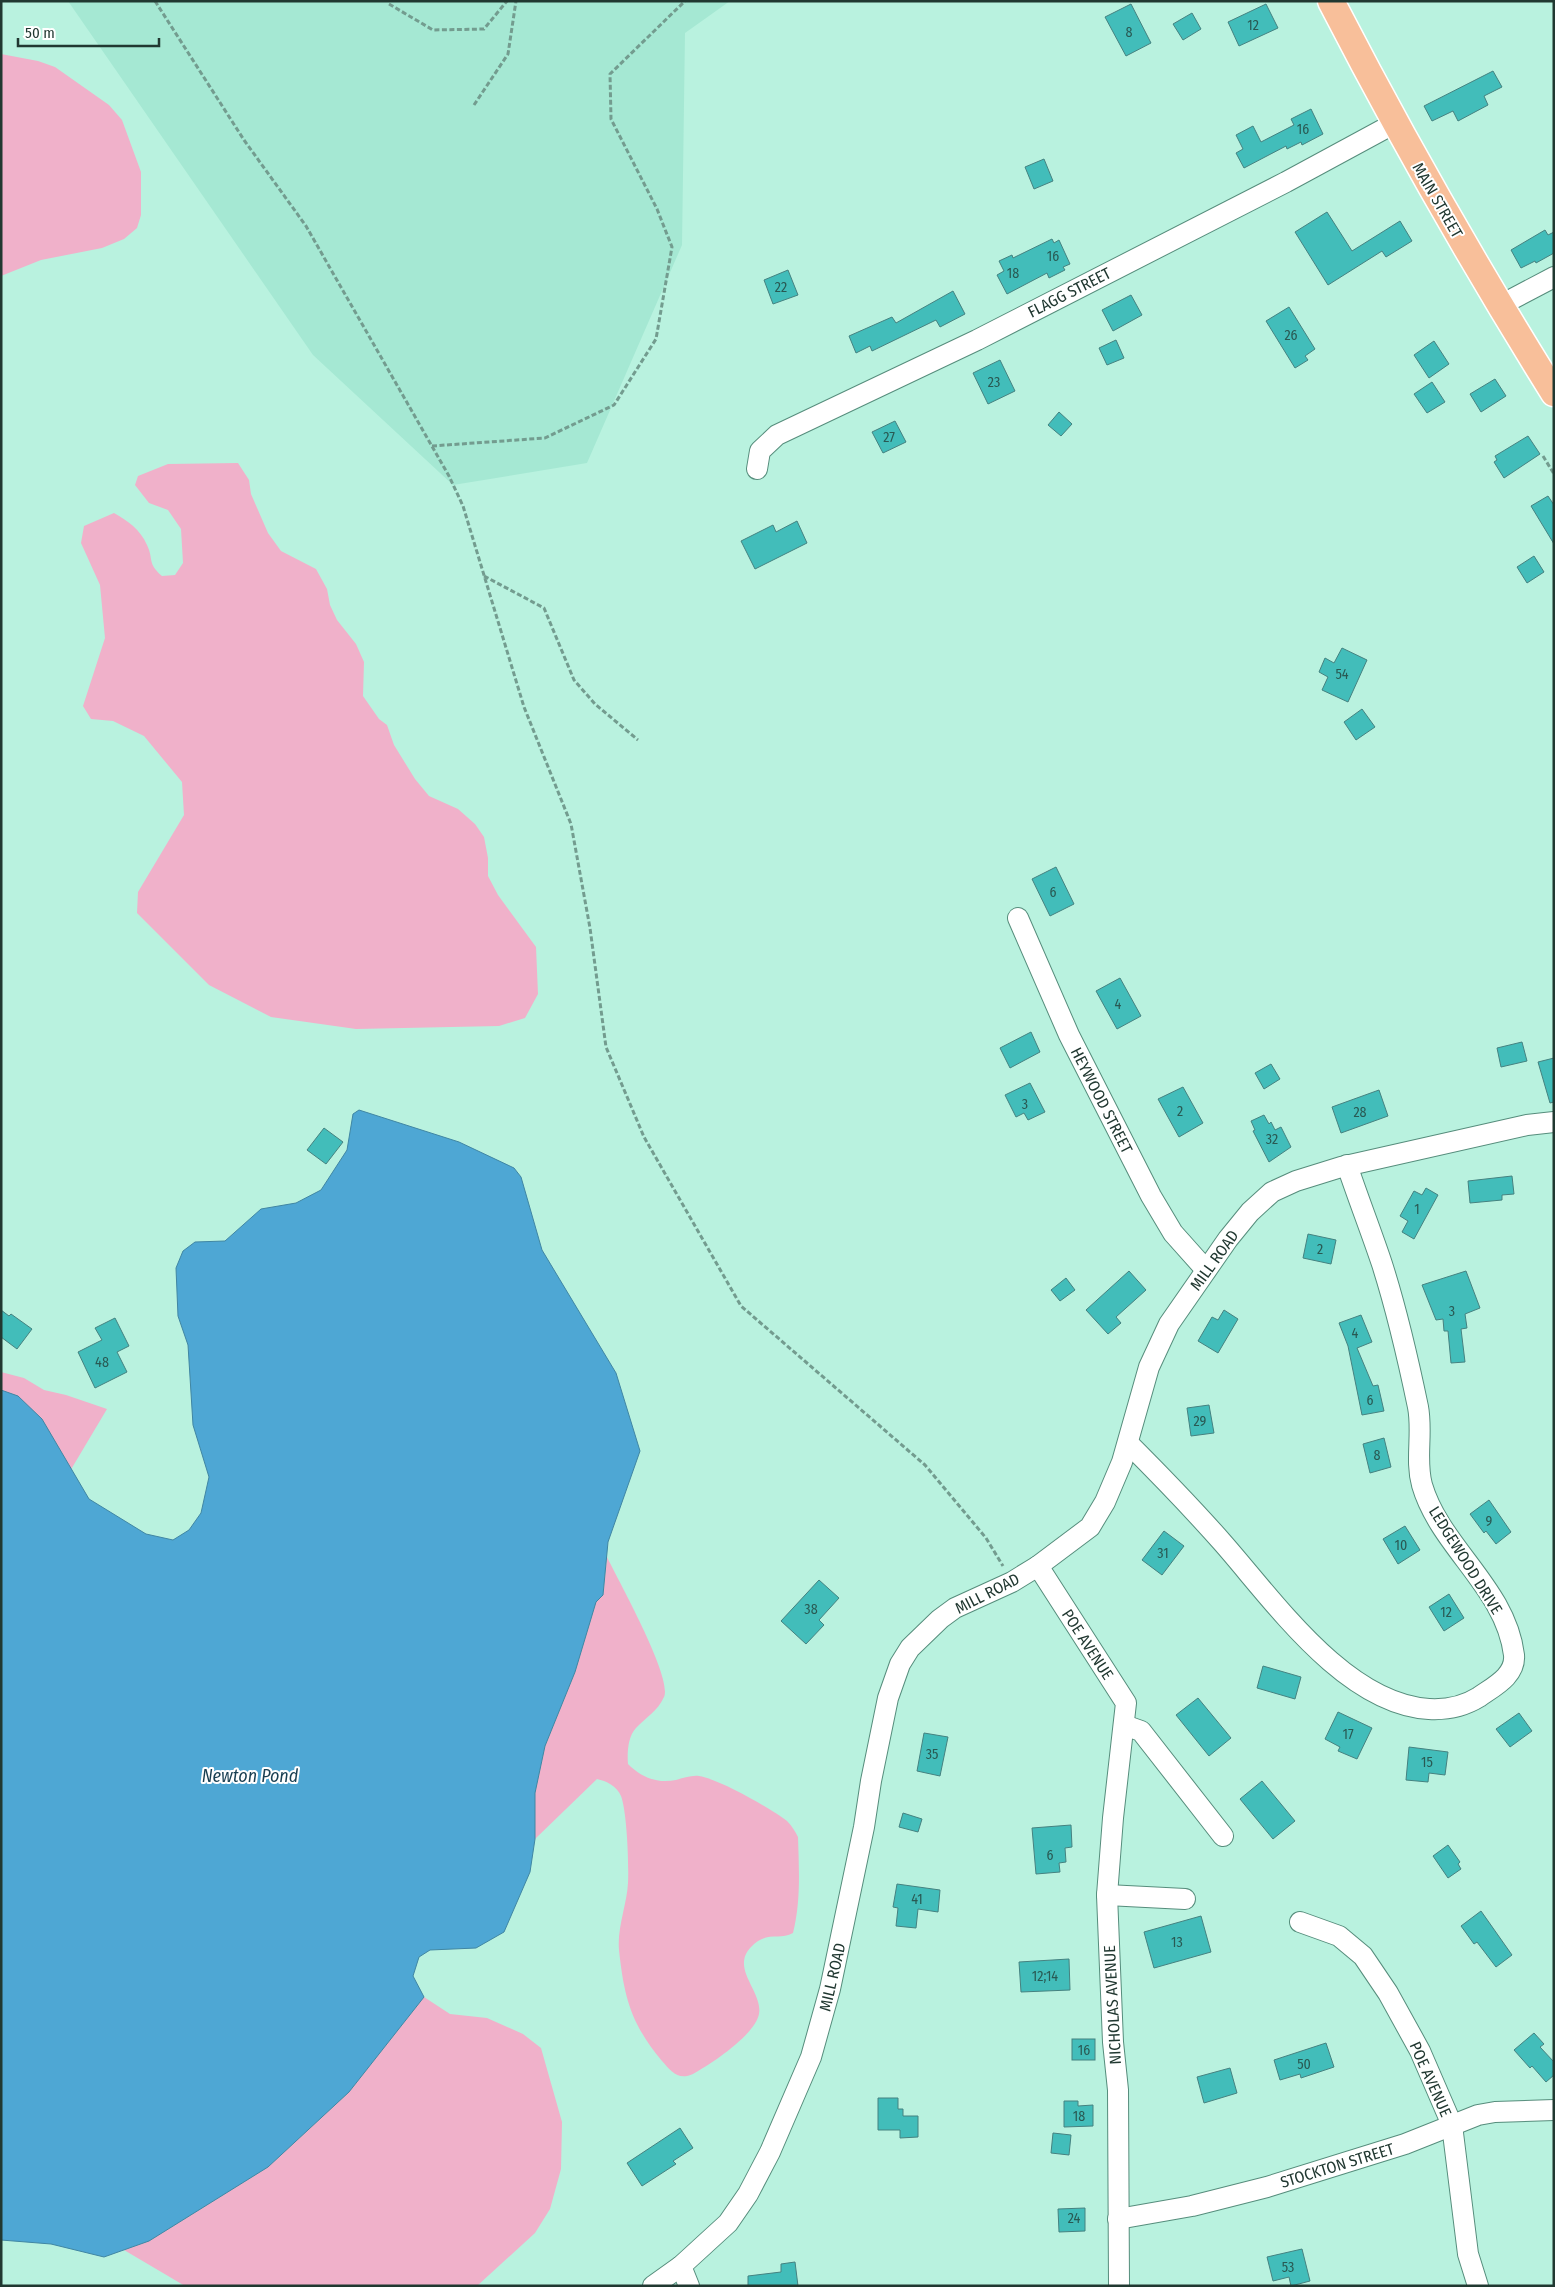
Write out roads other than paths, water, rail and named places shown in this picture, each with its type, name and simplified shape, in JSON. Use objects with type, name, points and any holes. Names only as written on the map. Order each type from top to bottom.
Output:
[{"type":"main road","name":"MAIN STREET","points":[[1331,1],[1395,123],[1499,306],[1554,393]]},
{"type":"street","name":"FLAGG STREET","points":[[757,469],[760,451],[777,435],[977,340],[1286,182],[1395,123]]},
{"type":"street","points":[[1499,306],[1554,277]]},
{"type":"street","name":"HEYWOOD STREET","points":[[1018,918],[1070,1036],[1151,1196],[1173,1233],[1206,1270]]},
{"type":"street","name":"MILL ROAD","points":[[653,2286],[682,2266],[728,2223],[748,2194],[770,2152],[811,2057],[830,1990],[864,1828],[871,1781],[888,1698],[900,1664],[910,1648],[940,1618],[955,1608],[1012,1582],[1038,1566],[1090,1527],[1105,1502],[1128,1443],[1149,1367],[1169,1324],[1206,1270],[1250,1212],[1272,1192],[1296,1181],[1346,1165],[1527,1125],[1554,1122]]},
{"type":"street","name":"LEDGEWOOD DRIVE","points":[[1128,1443],[1175,1490],[1324,1658],[1379,1696],[1410,1708],[1443,1709],[1471,1702],[1499,1684],[1507,1675],[1513,1666],[1514,1658],[1511,1643],[1497,1605],[1441,1523],[1423,1487],[1419,1470],[1418,1412],[1406,1352],[1382,1265],[1346,1165]]},
{"type":"street","name":"POE AVENUE","points":[[1038,1566],[1126,1703],[1124,1725]]},
{"type":"street","points":[[1124,1725],[1141,1732],[1223,1836]]},
{"type":"street","name":"NICHOLAS AVENUE","points":[[1119,2286],[1118,2090],[1112,2042],[1107,1895],[1113,1818],[1124,1725]]},
{"type":"street","points":[[1107,1895],[1185,1899]]},
{"type":"street","name":"POE AVENUE","points":[[1300,1922],[1340,1936],[1362,1956],[1388,1993],[1420,2051],[1452,2125],[1468,2254],[1478,2286]]},
{"type":"street","name":"STOCKTON STREET","points":[[1118,2219],[1192,2206],[1267,2187],[1405,2144],[1478,2115],[1495,2112],[1554,2110]]},
{"type":"street","points":[[682,2266],[689,2286]]},
{"type":"water","name":"Newton Pond","points":[[359,1110],[459,1142],[514,1168],[521,1177],[542,1250],[616,1373],[640,1451],[608,1542],[603,1595],[596,1602],[575,1672],[545,1746],[535,1793],[535,1839],[530,1872],[504,1932],[476,1948],[430,1950],[419,1957],[413,1976],[424,1997],[349,2092],[268,2167],[149,2241],[104,2257],[51,2244],[1,2240],[1,1390],[18,1396],[42,1419],[89,1499],[146,1534],[173,1540],[189,1530],[201,1513],[209,1477],[193,1425],[188,1345],[178,1316],[176,1268],[183,1251],[195,1242],[225,1241],[261,1209],[296,1203],[321,1190],[347,1150],[353,1114]]}]
